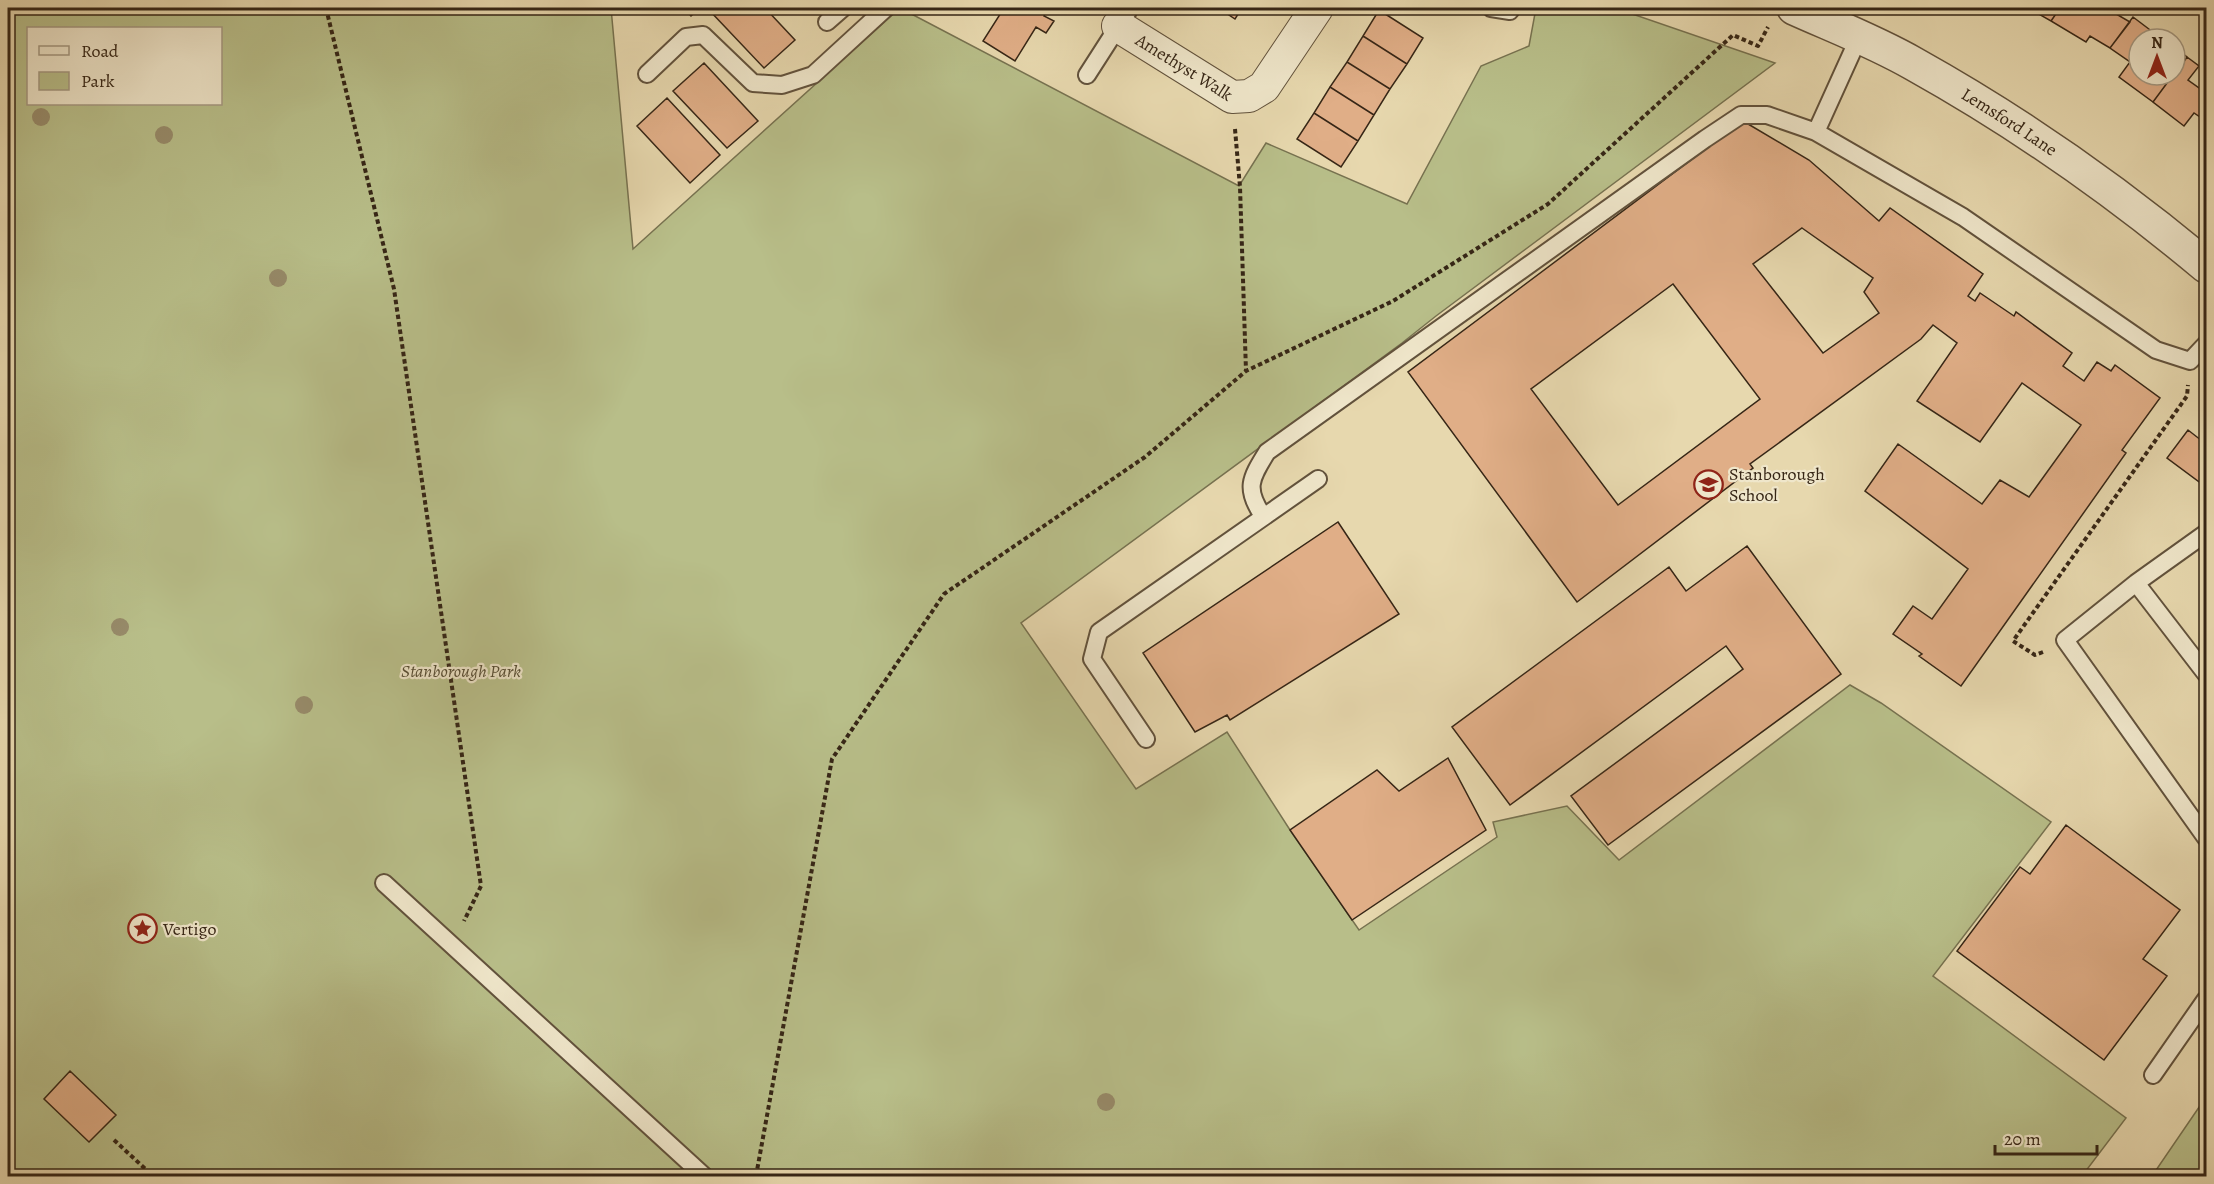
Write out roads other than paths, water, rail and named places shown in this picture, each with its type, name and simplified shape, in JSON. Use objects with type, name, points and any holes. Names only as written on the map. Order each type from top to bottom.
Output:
[{"type":"street","name":"Amethyst Walk","points":[[1124,17],[1232,97],[1249,96],[1264,87],[1317,8]]},
{"type":"street","name":"Lemsford Lane","points":[[1783,12],[1859,37],[1912,63],[2009,119],[2142,212],[2206,266]]},
{"type":"lane","points":[[827,22],[843,8]]},
{"type":"lane","points":[[647,74],[686,37],[703,35],[753,84],[782,85],[813,75],[886,8]]},
{"type":"lane","points":[[1491,8],[1510,10]]},
{"type":"lane","points":[[1087,75],[1124,17]]},
{"type":"lane","points":[[1816,132],[1859,37]]},
{"type":"lane","points":[[1263,516],[1254,502],[1251,477],[1267,452],[1741,115],[1767,115],[1816,132],[1963,217],[2156,350],[2190,361],[2206,344]]},
{"type":"lane","points":[[1146,739],[1092,659],[1099,633],[1318,478]]},
{"type":"lane","points":[[2206,533],[2065,640],[2206,838]]},
{"type":"lane","points":[[2136,584],[2206,674]]},
{"type":"lane","points":[[384,883],[704,1176]]},
{"type":"lane","points":[[2153,1076],[2206,999]]},
{"type":"place","name":"Stanborough School","points":[[1708,484]]},
{"type":"place","name":"Vertigo","points":[[142,929]]},
{"type":"park label","name":"Stanborough Park","points":[[461,671]]}]
